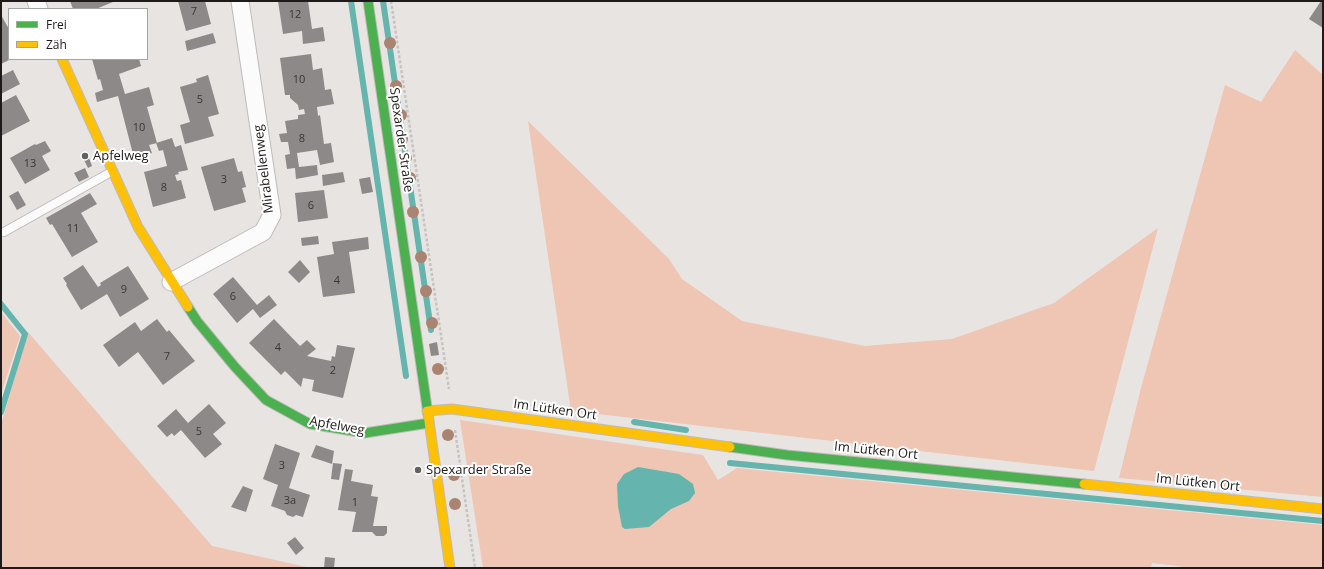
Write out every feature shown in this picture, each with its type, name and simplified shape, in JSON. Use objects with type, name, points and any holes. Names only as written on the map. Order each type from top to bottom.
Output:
[{"type":"street","name":"Mirabellenweg","points":[[171,282],[263,232],[272,215],[240,1]]},
{"type":"street","name":"Spexarder Straße","points":[[368,1],[450,568]]},
{"type":"street","name":"Apfelweg","points":[[62,60],[138,227],[171,282],[197,321],[235,367],[266,400],[310,424],[365,433],[429,423]]},
{"type":"street","name":"Im Lütken Ort","points":[[427,411],[452,409],[787,455],[1323,509]]},
{"type":"lane","points":[[4,232],[112,172]]},
{"type":"path","points":[[391,1],[475,568]]},
{"type":"shaded area","points":[[1295,50],[1323,75],[1323,497],[1119,478],[1141,388],[1225,85],[1261,102]]},
{"type":"shaded area","points":[[528,121],[669,259],[682,279],[742,321],[865,346],[952,339],[1054,303],[1158,228],[1094,471],[571,411]]},
{"type":"shaded area","points":[[1,312],[20,336],[1,394]]},
{"type":"shaded area","points":[[28,332],[212,546],[311,568],[1,568],[1,425]]},
{"type":"shaded area","points":[[460,420],[703,455],[718,480],[737,468],[1323,525],[1323,568],[1193,568],[1152,563],[1151,568],[483,568]]},
{"type":"water","points":[[638,467],[679,474],[693,484],[695,493],[689,501],[671,509],[649,527],[625,529],[622,527],[618,506],[617,484],[624,474]]},
{"type":"building","points":[[70,1],[113,2],[98,8],[73,8]]},
{"type":"building","points":[[178,1],[205,1],[211,24],[186,31]]},
{"type":"building","points":[[278,1],[308,1],[312,29],[323,27],[325,41],[303,44],[302,31],[283,34]]},
{"type":"building","points":[[1321,1],[1323,1],[1323,28],[1309,19]]},
{"type":"building","points":[[1,15],[8,27],[9,60],[1,64]]},
{"type":"building","points":[[213,33],[216,43],[187,51],[185,41]]},
{"type":"building","points":[[311,54],[313,70],[322,68],[325,90],[331,89],[334,104],[317,107],[318,116],[320,115],[324,144],[331,143],[334,162],[320,165],[317,150],[297,153],[299,167],[317,165],[318,175],[296,179],[295,168],[287,169],[285,155],[290,154],[288,142],[281,142],[279,134],[287,133],[285,121],[298,119],[298,115],[305,114],[304,109],[299,110],[298,105],[290,98],[290,95],[285,95],[280,58]]},
{"type":"building","points":[[92,60],[139,60],[141,66],[119,74],[125,94],[149,87],[154,105],[147,107],[157,143],[149,145],[152,153],[134,158],[118,96],[97,102],[95,93],[103,90],[100,79],[98,80]]},
{"type":"building","points":[[13,70],[20,84],[1,94],[1,76]]},
{"type":"building","points":[[208,75],[219,114],[208,117],[214,136],[185,144],[180,125],[190,122],[180,87],[197,82],[196,79]]},
{"type":"building","points":[[16,95],[30,121],[1,136],[1,103]]},
{"type":"building","points":[[172,138],[175,147],[181,145],[188,170],[178,172],[179,174],[175,175],[177,181],[181,180],[186,198],[153,207],[144,172],[167,166],[163,150],[159,151],[156,143]]},
{"type":"building","points":[[45,141],[51,151],[42,156],[50,170],[25,184],[10,158],[35,144],[36,145]]},
{"type":"building","points":[[89,158],[92,166],[88,168],[84,160]]},
{"type":"building","points":[[234,158],[238,172],[242,171],[246,187],[242,188],[246,202],[214,211],[201,167]]},
{"type":"building","points":[[85,168],[89,177],[79,182],[74,173]]},
{"type":"building","points":[[343,172],[345,182],[323,186],[322,175]]},
{"type":"building","points":[[370,177],[373,192],[362,194],[359,179]]},
{"type":"building","points":[[324,190],[328,218],[298,222],[295,193]]},
{"type":"building","points":[[18,191],[26,205],[17,210],[9,196]]},
{"type":"building","points":[[90,193],[97,204],[81,213],[98,242],[72,257],[52,224],[50,225],[46,218]]},
{"type":"building","points":[[318,236],[319,244],[302,246],[301,238]]},
{"type":"building","points":[[368,237],[369,249],[349,252],[355,293],[323,297],[317,257],[334,254],[332,242]]},
{"type":"building","points":[[300,260],[310,272],[299,283],[288,272]]},
{"type":"building","points":[[83,265],[98,287],[101,285],[100,283],[128,266],[149,299],[120,317],[107,294],[81,310],[63,278]]},
{"type":"building","points":[[233,277],[257,305],[269,295],[277,305],[260,318],[253,309],[237,323],[213,294]]},
{"type":"building","points":[[157,319],[167,332],[169,330],[195,361],[163,385],[138,352],[119,367],[103,345],[135,322],[141,331]]},
{"type":"building","points":[[274,319],[300,346],[307,340],[316,349],[307,356],[331,361],[332,356],[335,357],[337,345],[355,348],[343,398],[312,391],[314,380],[303,378],[301,387],[285,371],[281,375],[249,343]]},
{"type":"building","points":[[437,342],[439,355],[431,356],[429,344]]},
{"type":"building","points":[[209,404],[226,423],[213,434],[222,444],[205,458],[181,430],[174,436],[172,433],[167,437],[157,426],[176,409],[188,423]]},
{"type":"building","points":[[275,444],[300,453],[289,488],[310,495],[303,517],[296,515],[293,517],[287,515],[285,511],[271,506],[278,485],[263,479]]},
{"type":"building","points":[[316,445],[334,451],[332,464],[311,457]]},
{"type":"building","points":[[333,463],[342,464],[339,480],[331,479]]},
{"type":"building","points":[[345,469],[353,470],[351,481],[373,485],[371,496],[378,497],[373,526],[387,526],[387,533],[384,536],[376,536],[372,532],[352,532],[356,512],[338,510]]},
{"type":"building","points":[[243,486],[253,490],[246,512],[231,507]]},
{"type":"building","points":[[295,537],[304,548],[296,555],[287,543]]},
{"type":"building","points":[[325,557],[335,558],[334,568],[324,568]]},
{"type":"waterway","points":[[351,1],[406,376]]},
{"type":"waterway","points":[[383,1],[431,330]]},
{"type":"waterway","points":[[1,304],[25,334],[1,412]]},
{"type":"waterway","points":[[634,422],[686,430]]},
{"type":"waterway","points":[[730,463],[1323,521]]},
{"type":"traffic: fast","points":[[368,1],[428,414]]},
{"type":"traffic: fast","points":[[188,307],[197,321],[235,367],[266,400],[310,424],[365,433],[429,423]]},
{"type":"traffic: fast","points":[[730,447],[787,455],[1084,484]]},
{"type":"traffic: slow","points":[[62,60],[138,227],[188,307]]},
{"type":"traffic: slow","points":[[427,411],[452,409],[730,447]]},
{"type":"traffic: slow","points":[[428,414],[450,568]]},
{"type":"traffic: slow","points":[[1084,484],[1323,509]]},
{"type":"place","name":"Apfelweg","points":[[85,156]]},
{"type":"place","name":"Spexarder Straße","points":[[418,470]]}]
